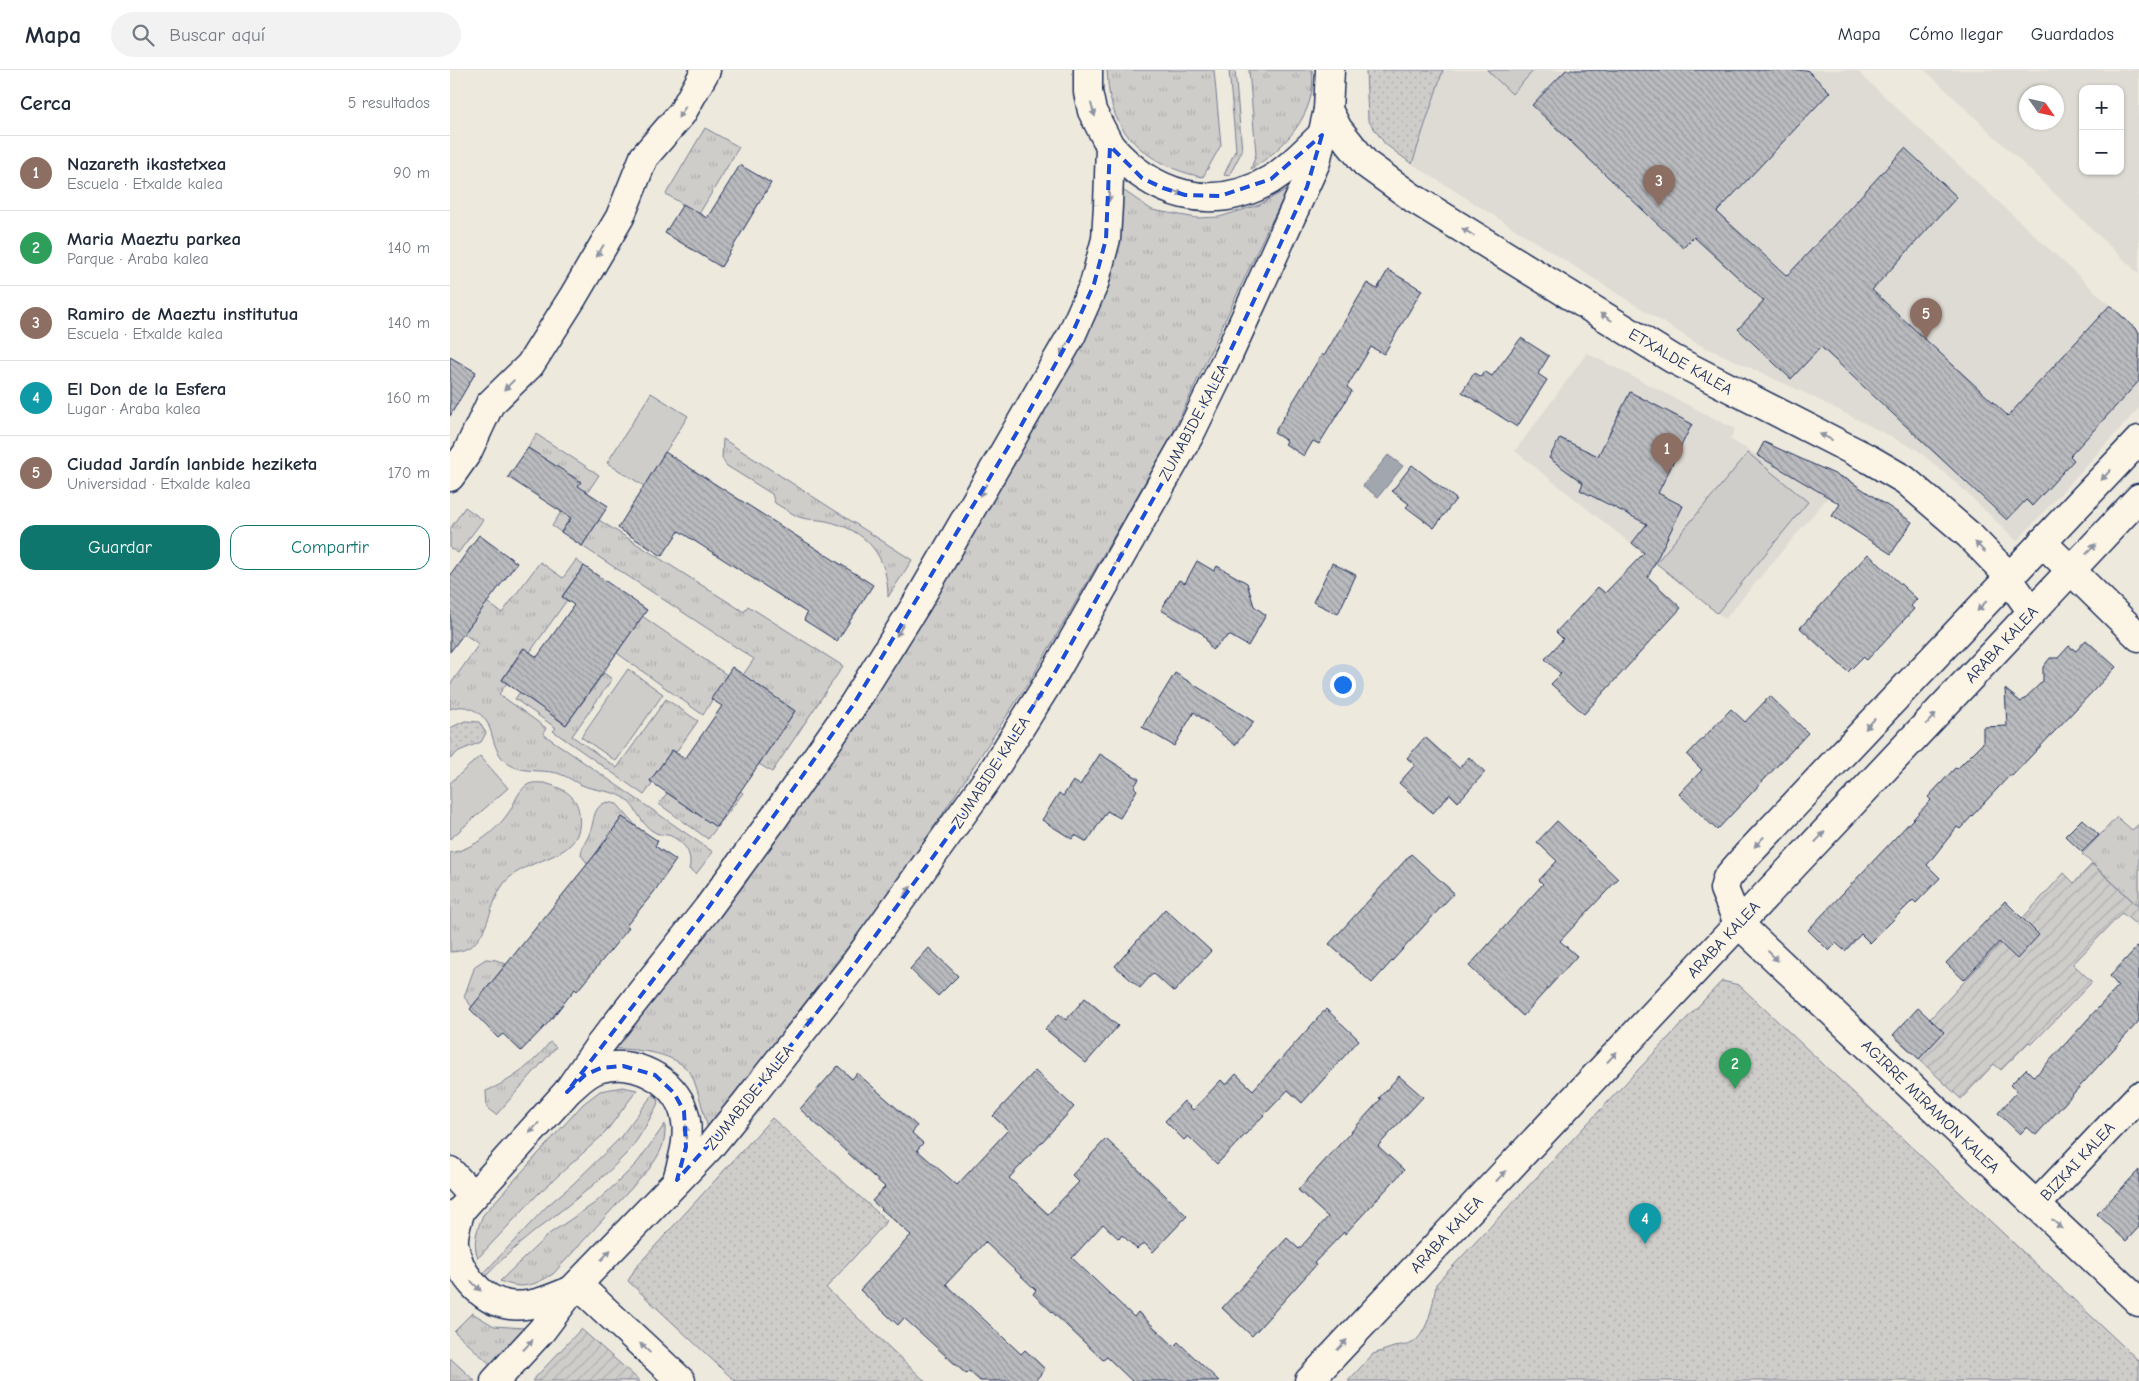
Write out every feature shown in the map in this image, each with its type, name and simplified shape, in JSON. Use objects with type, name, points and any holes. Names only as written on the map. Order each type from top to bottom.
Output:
[{"type":"street","points":[[450,477],[467,454],[490,404],[530,364],[573,297],[620,217],[644,157],[682,113],[706,70]]},
{"type":"street","points":[[1088,70],[1088,92],[1092,111],[1110,146],[1124,163],[1142,178],[1163,188],[1185,195],[1220,196],[1253,188],[1271,179],[1288,168],[1325,122]]},
{"type":"street","name":"ZUMABIDE KALEA","points":[[495,1381],[542,1330],[575,1287],[708,1148],[732,1120],[851,969],[986,782],[1055,672],[1190,434],[1223,366],[1307,186],[1316,162],[1325,122],[1330,70]]},
{"type":"street","name":"ETXALDE KALEA","points":[[1325,122],[1338,129],[1356,154],[1384,179],[1673,359],[1869,459],[1905,480],[1968,535],[2009,578],[2032,612]]},
{"type":"street","points":[[567,1092],[599,1046],[708,908],[853,705],[917,603],[1022,424],[1071,336],[1094,284],[1106,239],[1110,146]]},
{"type":"street","name":"ARABA KALEA","points":[[1734,914],[1724,889],[1727,878],[1733,870],[2139,440]]},
{"type":"street","name":"ARABA KALEA","points":[[1309,1381],[1734,914],[2032,612],[2139,498]]},
{"type":"street","points":[[2042,542],[2139,637]]},
{"type":"street","name":"AGIRRE MIRAMON KALEA","points":[[1734,914],[2139,1302]]},
{"type":"street","points":[[676,1180],[686,1147],[687,1131],[684,1112],[674,1093],[655,1075],[623,1066],[601,1068],[585,1075],[567,1092],[462,1208],[456,1226],[454,1244],[462,1269],[488,1297],[508,1305],[527,1305],[548,1300],[575,1287],[681,1381]]},
{"type":"street","name":"BIZKAI KALEA","points":[[2036,1205],[2139,1096]]},
{"type":"street","points":[[450,1171],[462,1208]]},
{"type":"highlighted area","points":[[1322,135],[1307,187],[1190,434],[1055,672],[960,820],[851,969],[744,1105],[677,1180],[686,1147],[684,1111],[674,1093],[655,1075],[623,1066],[601,1068],[585,1075],[567,1092],[708,908],[853,705],[1022,424],[1071,336],[1094,284],[1106,239],[1110,146],[1142,178],[1163,188],[1185,195],[1220,196],[1271,179]]},
{"type":"shaded area","points":[[1443,70],[1856,70],[2139,332],[2139,408],[2017,541],[1953,480],[1917,450],[1805,393],[1696,343],[1412,164]]},
{"type":"shaded area","points":[[1925,70],[2139,70],[2139,274]]},
{"type":"shaded area","points":[[1587,353],[1735,429],[1730,439],[1828,497],[1725,619],[1515,451]]},
{"type":"shaded area","points":[[1388,455],[1403,466],[1378,497],[1363,486]]},
{"type":"green space","points":[[1107,70],[1214,70],[1221,145],[1203,177],[1173,168],[1159,161],[1134,142],[1116,116],[1109,93]]},
{"type":"green space","points":[[1229,70],[1235,70],[1242,151],[1229,176],[1224,175],[1236,149]]},
{"type":"green space","points":[[1249,70],[1312,70],[1310,101],[1296,128],[1275,151],[1251,169],[1256,154]]},
{"type":"green space","points":[[1366,70],[1443,70],[1412,164],[1385,144],[1368,120]]},
{"type":"green space","points":[[1487,70],[1534,70],[1512,94]]},
{"type":"green space","points":[[705,128],[739,147],[699,214],[666,194]]},
{"type":"green space","points":[[1117,186],[1152,210],[1197,218],[1219,217],[1259,205],[1289,188],[1265,234],[1169,441],[1034,674],[900,879],[708,1129],[694,1081],[689,1071],[681,1064],[651,1052],[608,1048],[651,1000],[745,884],[840,742],[1006,476]]},
{"type":"green space","points":[[651,393],[688,416],[644,486],[607,463]]},
{"type":"green space","points":[[536,434],[599,475],[561,532],[552,526],[580,482],[528,448]]},
{"type":"green space","points":[[723,439],[912,560],[888,597],[884,569],[879,557],[864,538],[840,525],[799,517],[775,503],[772,494],[727,466],[722,458]]},
{"type":"green space","points":[[1748,453],[1808,502],[1717,613],[1656,563]]},
{"type":"green space","points":[[465,507],[483,520],[458,553],[450,548],[450,529]]},
{"type":"green space","points":[[599,520],[744,612],[748,606],[843,666],[772,772],[759,764],[795,711],[743,675],[754,659],[582,546]]},
{"type":"green space","points":[[576,560],[584,566],[562,596],[567,600],[530,652],[523,648],[502,680],[507,683],[499,694],[546,728],[543,734],[713,852],[696,874],[689,869],[689,854],[684,846],[671,836],[658,834],[645,825],[624,797],[583,786],[553,772],[524,770],[511,765],[499,754],[486,720],[480,714],[467,707],[450,709],[450,685],[479,644],[464,634],[479,613],[450,591],[450,576],[502,613],[540,562],[563,578]]},
{"type":"green space","points":[[642,616],[727,675],[703,715],[617,653]]},
{"type":"green space","points":[[628,669],[663,694],[616,761],[581,737]]},
{"type":"green space","points":[[604,673],[612,679],[572,736],[617,768],[666,699],[698,721],[676,752],[672,750],[650,781],[653,783],[644,795],[553,731],[556,728],[515,699],[520,692],[566,725]]},
{"type":"green space","points":[[465,721],[479,722],[486,733],[481,742],[459,751],[450,759],[450,728]]},
{"type":"green space","points":[[480,756],[508,788],[450,839],[450,783]]},
{"type":"green space","points":[[532,783],[544,783],[567,792],[578,806],[579,829],[574,841],[565,849],[528,866],[505,882],[480,936],[473,945],[463,950],[450,952],[450,853],[477,843],[492,831],[511,809],[523,788]]},
{"type":"green space","points":[[740,791],[743,793],[708,839],[659,804],[667,793],[715,826]]},
{"type":"green space","points":[[607,802],[617,804],[637,827],[622,817],[588,864],[581,855],[582,848],[590,832],[596,811],[602,804]]},
{"type":"green space","points":[[2117,817],[2132,830],[2139,824],[2139,907],[2082,854]]},
{"type":"green space","points":[[2092,864],[2139,907],[2139,927],[2122,913],[2073,964],[2092,982],[2032,1044],[2029,1042],[2001,1070],[1994,1064],[1961,1099],[1919,1059],[1943,1032],[1930,1019],[2064,873],[2074,883]]},
{"type":"green space","points":[[486,959],[506,964],[472,1007],[464,997],[475,966]]},
{"type":"green space","points":[[1722,981],[1739,985],[2139,1361],[2139,1381],[1348,1381],[1373,1354],[1400,1345],[1409,1345],[1416,1340],[1427,1323],[1431,1312],[1436,1284]]},
{"type":"green space","points":[[550,1042],[556,1047],[496,1115],[487,1108],[486,1091],[505,1082],[521,1071]]},
{"type":"green space","points":[[623,1087],[637,1090],[605,1133],[538,1194],[478,1258],[475,1241],[483,1215],[583,1104],[600,1091]]},
{"type":"green space","points":[[653,1094],[659,1101],[640,1135],[627,1153],[593,1185],[519,1244],[485,1277],[483,1274],[547,1206],[572,1185],[619,1139]]},
{"type":"green space","points":[[772,1118],[887,1221],[826,1288],[925,1381],[735,1381],[628,1281],[636,1267]]},
{"type":"green space","points":[[665,1124],[662,1148],[649,1169],[553,1274],[533,1284],[521,1286],[500,1281],[549,1234],[595,1203],[618,1182],[637,1163]]},
{"type":"green space","points":[[472,1313],[494,1326],[525,1328],[491,1365],[454,1331]]},
{"type":"green space","points":[[581,1329],[640,1381],[532,1381]]},
{"type":"green space","points":[[450,1358],[475,1381],[450,1381]]},
{"type":"building","points":[[1566,70],[1807,70],[1830,92],[1717,212],[1787,276],[1905,148],[1957,197],[1872,290],[2008,416],[2110,305],[2139,332],[2139,381],[2070,456],[2074,460],[2032,506],[2026,500],[2007,520],[1821,347],[1791,379],[1738,329],[1764,301],[1694,237],[1683,248],[1532,105]]},
{"type":"building","points":[[740,165],[771,183],[721,267],[665,233],[683,204],[707,218]]},
{"type":"building","points":[[1388,270],[1422,290],[1384,354],[1371,347],[1347,387],[1352,391],[1319,444],[1313,441],[1304,456],[1285,444],[1287,441],[1274,433],[1322,354],[1324,356],[1367,283],[1377,289]]},
{"type":"building","points":[[1521,338],[1549,356],[1538,374],[1547,380],[1517,427],[1462,392],[1474,373],[1481,377],[1484,371],[1492,376]]},
{"type":"building","points":[[450,357],[476,372],[450,416]]},
{"type":"building","points":[[1630,392],[1692,424],[1658,493],[1683,506],[1648,577],[1681,608],[1584,714],[1551,684],[1561,674],[1545,659],[1563,639],[1556,632],[1598,587],[1605,593],[1644,553],[1632,543],[1647,524],[1580,490],[1583,483],[1549,458],[1560,438],[1598,456]]},
{"type":"building","points":[[1764,442],[1850,481],[1912,522],[1891,554],[1832,516],[1840,504],[1757,455]]},
{"type":"building","points":[[528,448],[581,482],[578,486],[608,506],[582,546],[561,532],[571,518],[508,477]]},
{"type":"building","points":[[665,452],[873,585],[837,641],[804,620],[807,613],[679,531],[662,556],[618,528]]},
{"type":"building","points":[[1412,465],[1456,499],[1434,528],[1406,507],[1409,504],[1392,491]]},
{"type":"building","points":[[479,535],[517,563],[450,652],[450,576]]},
{"type":"building","points":[[1868,554],[1917,599],[1911,606],[1914,609],[1867,660],[1863,657],[1848,672],[1800,628]]},
{"type":"building","points":[[1197,561],[1214,571],[1217,566],[1247,583],[1254,606],[1266,615],[1248,646],[1229,635],[1212,650],[1203,634],[1161,610],[1179,580],[1185,583]]},
{"type":"building","points":[[1332,563],[1356,575],[1338,614],[1313,602]]},
{"type":"building","points":[[584,566],[647,610],[566,725],[502,680],[524,648],[537,657],[574,605],[562,597]]},
{"type":"building","points":[[2086,640],[2116,667],[1960,829],[1957,827],[1927,865],[1940,878],[1916,903],[1913,900],[1870,943],[1861,934],[1845,951],[1836,943],[1829,951],[1808,930],[1931,800],[1928,797],[1955,768],[1957,769],[1983,743],[1983,727],[2007,726],[2005,689],[2021,702],[2043,681],[2043,667],[2050,658],[2058,658],[2069,646],[2076,651]]},
{"type":"building","points":[[732,667],[795,711],[716,827],[650,781],[672,750],[685,759],[722,706],[711,699]]},
{"type":"building","points":[[1175,673],[1254,722],[1235,745],[1194,712],[1174,746],[1142,727]]},
{"type":"building","points":[[1770,696],[1808,733],[1717,830],[1679,794],[1702,770],[1687,755],[1731,709],[1745,722]]},
{"type":"building","points":[[1425,737],[1459,768],[1469,757],[1485,772],[1458,802],[1450,794],[1433,813],[1399,783],[1415,765],[1407,758]]},
{"type":"building","points":[[1100,754],[1139,779],[1134,787],[1137,790],[1120,818],[1107,811],[1087,842],[1075,835],[1072,839],[1042,820],[1059,793],[1063,796],[1073,781],[1080,785]]},
{"type":"building","points":[[622,817],[658,841],[655,846],[676,860],[654,892],[626,926],[629,928],[577,991],[575,989],[548,1023],[521,1051],[503,1034],[498,1038],[470,1009],[598,851]]},
{"type":"building","points":[[2082,819],[2099,835],[2082,852],[2065,836]]},
{"type":"building","points":[[1557,821],[1618,879],[1560,941],[1577,956],[1523,1016],[1469,966],[1543,884],[1539,880],[1557,861],[1537,842]]},
{"type":"building","points":[[1411,854],[1454,893],[1372,983],[1329,944]]},
{"type":"building","points":[[2005,901],[2039,935],[2017,959],[1999,942],[1964,980],[1946,963]]},
{"type":"building","points":[[1165,909],[1211,951],[1174,992],[1153,973],[1140,988],[1115,966]]},
{"type":"building","points":[[2139,945],[2139,1021],[2036,1135],[2027,1127],[2020,1134],[1998,1113],[2017,1092],[2010,1085],[2026,1069],[2033,1076],[2037,1074],[2068,1041],[2118,986],[2110,976]]},
{"type":"building","points":[[929,948],[958,976],[938,996],[910,969]]},
{"type":"building","points":[[1085,998],[1118,1026],[1086,1063],[1045,1029],[1059,1014],[1066,1020]]},
{"type":"building","points":[[1918,1008],[1944,1032],[1919,1059],[1893,1035]]},
{"type":"building","points":[[1326,1009],[1359,1040],[1302,1103],[1288,1090],[1217,1164],[1188,1136],[1184,1140],[1165,1121],[1184,1101],[1193,1110],[1221,1080],[1226,1085],[1236,1074],[1253,1090]]},
{"type":"building","points":[[838,1066],[852,1079],[857,1073],[917,1126],[912,1133],[923,1143],[917,1150],[957,1185],[1008,1130],[993,1116],[1035,1071],[1074,1107],[1009,1178],[1048,1214],[1079,1182],[1072,1175],[1106,1139],[1187,1216],[1153,1252],[1144,1243],[1137,1249],[1122,1235],[1119,1239],[1103,1224],[1072,1258],[1134,1317],[1138,1312],[1174,1346],[1178,1342],[1219,1381],[1132,1381],[1107,1357],[1103,1360],[1033,1294],[1036,1290],[985,1242],[946,1284],[1021,1354],[1025,1350],[1045,1369],[1035,1381],[980,1381],[969,1371],[966,1374],[904,1318],[898,1325],[860,1290],[911,1235],[872,1201],[885,1187],[800,1109]]},
{"type":"building","points":[[1399,1076],[1423,1097],[1378,1146],[1404,1170],[1345,1234],[1344,1232],[1314,1263],[1316,1265],[1252,1336],[1222,1308],[1287,1238],[1299,1249],[1328,1217],[1298,1190],[1381,1099],[1379,1098]]},
{"type":"building","points":[[2139,1170],[2139,1227],[2126,1241],[2097,1214]]},
{"type":"place","name":"Ramiro de Maeztu institutua","points":[[1659,206]]},
{"type":"place","name":"Ciudad Jardín lanbide heziketa","points":[[1926,339]]},
{"type":"place","name":"Nazareth ikastetxea","points":[[1667,474]]},
{"type":"place","name":"Maria Maeztu parkea","points":[[1735,1089]]},
{"type":"place","name":"El Don de la Esfera","points":[[1645,1244]]}]
